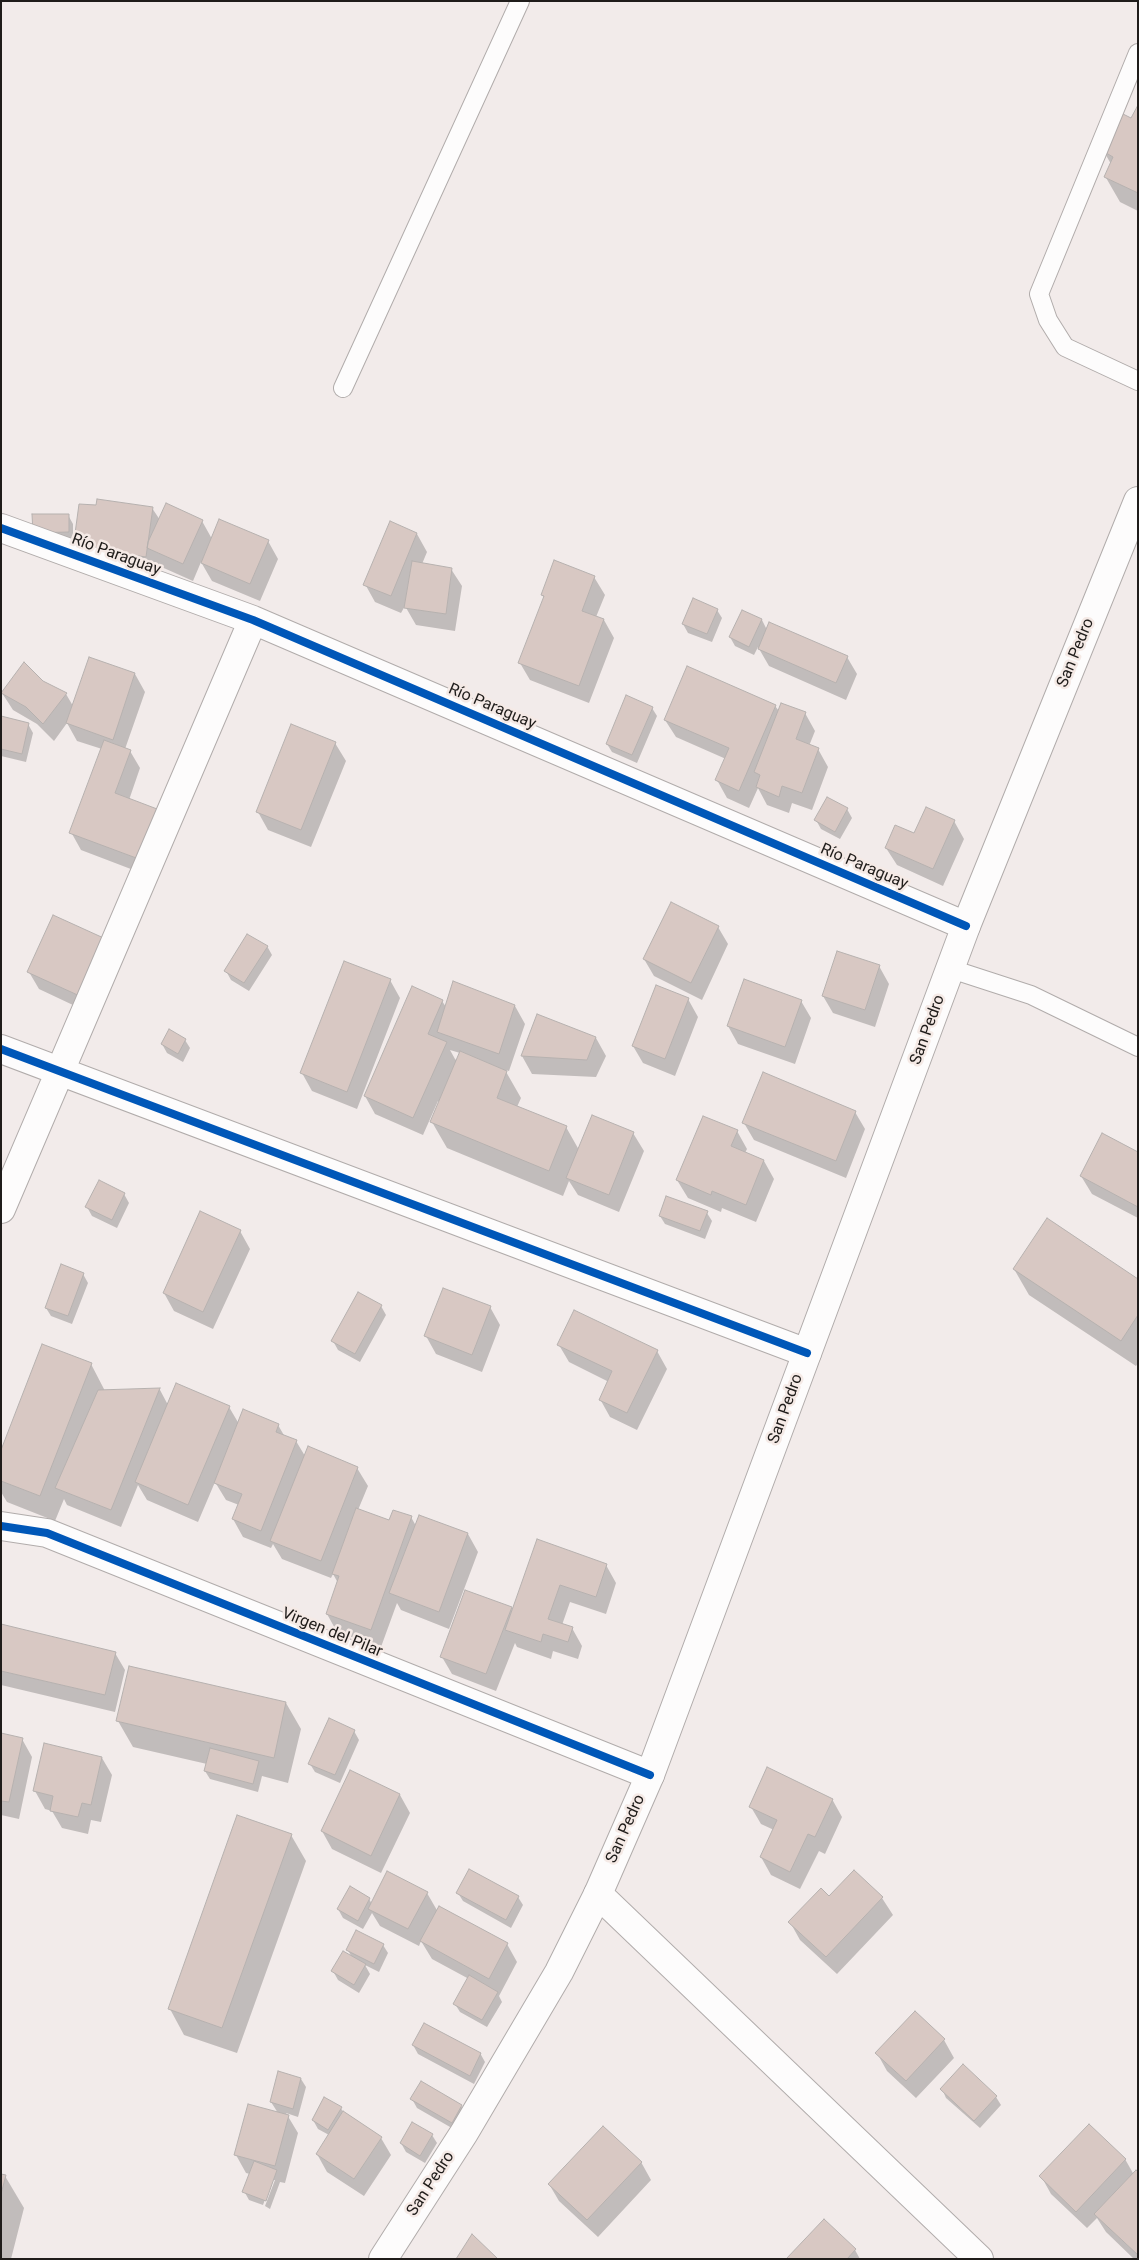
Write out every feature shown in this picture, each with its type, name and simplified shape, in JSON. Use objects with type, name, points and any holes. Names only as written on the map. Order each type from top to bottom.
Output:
[{"type":"street","name":"San Pedro","points":[[383,2259],[464,2133],[559,1972],[598,1894],[650,1775],[966,926],[1138,501]]},
{"type":"street","name":"Río Paraguay","points":[[1,528],[253,620],[966,926]]},
{"type":"street","points":[[1,1209],[253,620]]},
{"type":"street","points":[[1,1049],[807,1353]]},
{"type":"street","name":"Virgen del Pilar","points":[[1,1526],[47,1533],[650,1775]]},
{"type":"street","points":[[598,1894],[979,2259]]},
{"type":"lane","points":[[343,388],[520,1]]},
{"type":"lane","points":[[1138,53],[1039,294],[1048,320],[1065,347],[1138,381]]},
{"type":"lane","points":[[951,968],[1031,995],[1138,1046]]},
{"type":"building","points":[[1138,105],[1138,193],[1104,177],[1113,157],[1101,150],[1117,111],[1131,118]]},
{"type":"building","points":[[97,499],[153,507],[146,557],[90,549],[90,543],[74,541],[79,504],[96,505]]},
{"type":"building","points":[[166,503],[203,520],[183,564],[147,548]]},
{"type":"building","points":[[32,514],[69,514],[69,532],[33,533]]},
{"type":"building","points":[[219,519],[269,540],[250,584],[201,563]]},
{"type":"building","points":[[390,521],[417,533],[391,596],[363,585]]},
{"type":"building","points":[[554,560],[595,576],[582,611],[604,619],[579,686],[518,663],[544,596],[541,595]]},
{"type":"building","points":[[412,561],[452,568],[446,614],[404,608]]},
{"type":"building","points":[[693,598],[718,609],[707,634],[682,624]]},
{"type":"building","points":[[742,610],[762,619],[749,647],[729,637]]},
{"type":"building","points":[[769,622],[848,656],[836,683],[758,649]]},
{"type":"building","points":[[89,657],[135,673],[113,740],[66,723]]},
{"type":"building","points":[[24,662],[43,681],[67,693],[43,724],[26,707],[1,693]]},
{"type":"building","points":[[687,666],[776,705],[739,791],[715,780],[729,748],[664,720]]},
{"type":"building","points":[[626,695],[653,707],[632,755],[606,744]]},
{"type":"building","points":[[781,703],[806,712],[796,739],[819,748],[802,793],[782,786],[779,797],[756,787],[760,775],[754,772]]},
{"type":"building","points":[[1,716],[29,723],[22,754],[1,749]]},
{"type":"building","points":[[291,724],[336,742],[301,830],[256,812]]},
{"type":"building","points":[[104,740],[131,750],[115,793],[165,812],[147,862],[69,833]]},
{"type":"building","points":[[827,797],[848,808],[835,832],[814,820]]},
{"type":"building","points":[[926,807],[955,820],[933,869],[885,848],[895,825],[914,833]]},
{"type":"building","points":[[671,902],[719,926],[691,983],[643,959]]},
{"type":"building","points":[[53,915],[108,940],[82,997],[27,972]]},
{"type":"building","points":[[247,934],[268,946],[244,983],[224,971]]},
{"type":"building","points":[[837,951],[880,965],[865,1010],[822,996]]},
{"type":"building","points":[[344,961],[391,979],[347,1092],[300,1073]]},
{"type":"building","points":[[744,979],[802,1000],[785,1047],[727,1026]]},
{"type":"building","points":[[453,981],[515,1005],[499,1054],[437,1032]]},
{"type":"building","points":[[656,985],[689,998],[665,1059],[632,1046]]},
{"type":"building","points":[[412,986],[443,1000],[428,1034],[447,1042],[413,1118],[364,1096]]},
{"type":"building","points":[[537,1014],[596,1037],[587,1060],[521,1056]]},
{"type":"building","points":[[169,1029],[186,1039],[178,1054],[161,1044]]},
{"type":"building","points":[[460,1051],[507,1071],[497,1098],[567,1126],[549,1171],[430,1122]]},
{"type":"building","points":[[763,1072],[856,1111],[836,1161],[742,1123]]},
{"type":"building","points":[[592,1115],[634,1132],[609,1195],[566,1178]]},
{"type":"building","points":[[703,1116],[738,1130],[731,1146],[764,1160],[746,1205],[712,1191],[711,1195],[676,1180]]},
{"type":"building","points":[[1102,1133],[1138,1152],[1138,1207],[1080,1176]]},
{"type":"building","points":[[99,1180],[125,1193],[112,1220],[85,1207]]},
{"type":"building","points":[[666,1196],[708,1211],[700,1231],[659,1216]]},
{"type":"building","points":[[200,1211],[241,1230],[203,1312],[163,1293]]},
{"type":"building","points":[[1047,1218],[1138,1279],[1138,1315],[1121,1341],[1013,1269]]},
{"type":"building","points":[[61,1264],[84,1273],[68,1316],[45,1308]]},
{"type":"building","points":[[443,1288],[491,1306],[472,1355],[424,1336]]},
{"type":"building","points":[[358,1292],[382,1305],[355,1354],[331,1341]]},
{"type":"building","points":[[574,1310],[658,1350],[627,1413],[599,1400],[612,1371],[557,1345]]},
{"type":"building","points":[[42,1344],[92,1363],[40,1496],[1,1481],[1,1450]]},
{"type":"building","points":[[176,1383],[230,1406],[188,1505],[135,1482]]},
{"type":"building","points":[[160,1388],[111,1510],[55,1488],[98,1390]]},
{"type":"building","points":[[243,1409],[279,1424],[276,1432],[297,1440],[261,1531],[232,1519],[242,1494],[214,1483]]},
{"type":"building","points":[[308,1446],[358,1467],[321,1561],[270,1541]]},
{"type":"building","points":[[356,1508],[389,1520],[393,1510],[412,1516],[371,1630],[326,1614],[339,1576],[332,1574]]},
{"type":"building","points":[[419,1515],[468,1533],[439,1612],[389,1593]]},
{"type":"building","points":[[537,1539],[607,1564],[596,1597],[560,1585],[548,1619],[573,1627],[568,1642],[543,1634],[541,1642],[505,1630]]},
{"type":"building","points":[[465,1590],[512,1607],[486,1674],[440,1657]]},
{"type":"building","points":[[1,1624],[116,1652],[105,1695],[1,1671]]},
{"type":"building","points":[[129,1666],[286,1702],[274,1758],[116,1721]]},
{"type":"building","points":[[329,1718],[355,1730],[335,1775],[308,1764]]},
{"type":"building","points":[[1,1733],[23,1738],[9,1802],[1,1801]]},
{"type":"building","points":[[44,1743],[102,1757],[91,1805],[82,1803],[78,1817],[50,1811],[53,1796],[33,1791]]},
{"type":"building","points":[[210,1748],[259,1761],[253,1784],[204,1771]]},
{"type":"building","points":[[767,1767],[833,1799],[815,1837],[808,1834],[790,1872],[760,1857],[777,1820],[749,1807]]},
{"type":"building","points":[[350,1770],[400,1794],[371,1856],[321,1831]]},
{"type":"building","points":[[237,1815],[292,1834],[222,2028],[168,2009]]},
{"type":"building","points":[[469,1869],[519,1896],[506,1920],[456,1893]]},
{"type":"building","points":[[854,1870],[883,1897],[826,1957],[788,1922],[821,1888],[829,1896]]},
{"type":"building","points":[[387,1871],[428,1892],[408,1929],[368,1909]]},
{"type":"building","points":[[350,1886],[370,1898],[358,1921],[337,1909]]},
{"type":"building","points":[[439,1906],[508,1943],[489,1979],[420,1941]]},
{"type":"building","points":[[356,1930],[384,1944],[374,1964],[346,1950]]},
{"type":"building","points":[[343,1951],[366,1964],[354,1985],[331,1971]]},
{"type":"building","points":[[469,1975],[498,1992],[482,2020],[453,2004]]},
{"type":"building","points":[[915,2011],[945,2039],[906,2081],[875,2053]]},
{"type":"building","points":[[424,2023],[481,2053],[470,2076],[412,2045]]},
{"type":"building","points":[[963,2064],[997,2096],[974,2121],[940,2089]]},
{"type":"building","points":[[278,2071],[301,2078],[293,2109],[270,2102]]},
{"type":"building","points":[[421,2081],[462,2105],[452,2123],[410,2099]]},
{"type":"building","points":[[324,2097],[342,2107],[328,2130],[312,2120]]},
{"type":"building","points":[[248,2104],[289,2115],[275,2166],[234,2155]]},
{"type":"building","points":[[343,2111],[382,2137],[354,2179],[316,2154]]},
{"type":"building","points":[[412,2122],[433,2134],[420,2156],[400,2143]]},
{"type":"building","points":[[1089,2124],[1126,2159],[1076,2212],[1039,2176]]},
{"type":"building","points":[[603,2126],[642,2162],[587,2220],[548,2184]]},
{"type":"building","points":[[254,2161],[277,2170],[266,2201],[242,2192]]},
{"type":"building","points":[[1136,2170],[1138,2172],[1138,2255],[1094,2214]]},
{"type":"building","points":[[1,2174],[6,2175],[1,2194]]},
{"type":"building","points":[[824,2219],[856,2249],[847,2259],[786,2259]]},
{"type":"building","points":[[472,2234],[498,2259],[456,2259]]},
{"type":"cycle path","points":[[1,528],[253,620],[966,926]]},
{"type":"cycle path","points":[[1,1049],[807,1353]]},
{"type":"cycle path","points":[[1,1526],[47,1533],[650,1775]]}]
